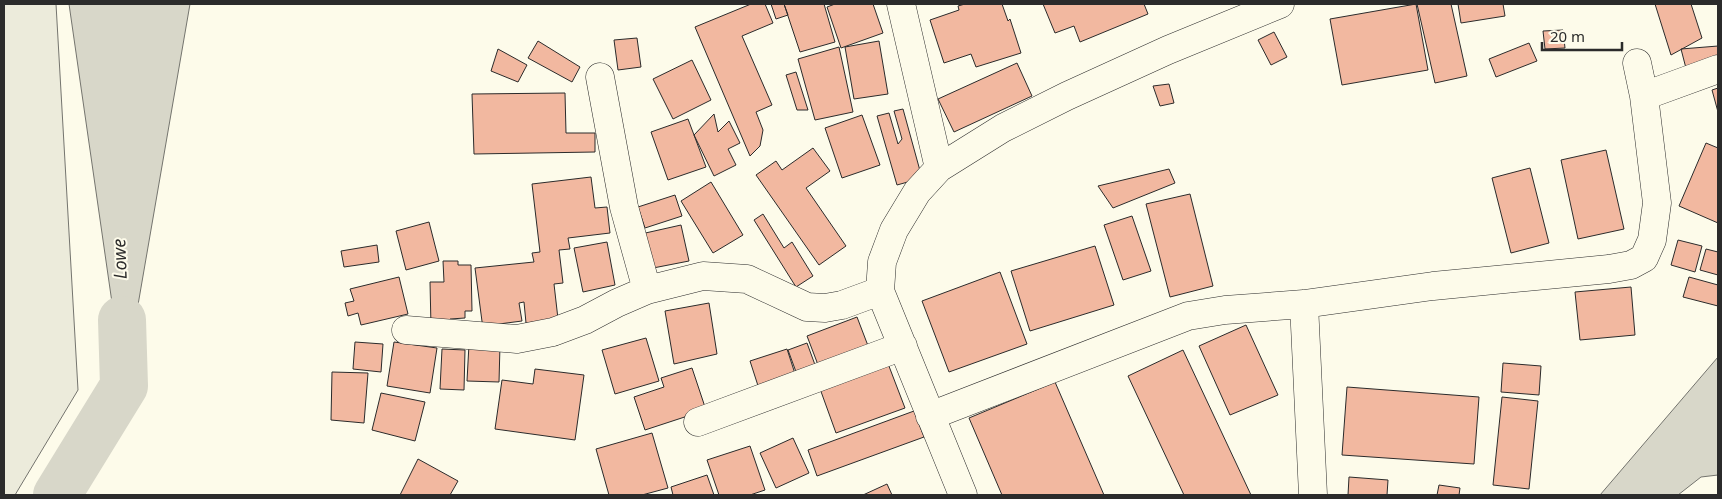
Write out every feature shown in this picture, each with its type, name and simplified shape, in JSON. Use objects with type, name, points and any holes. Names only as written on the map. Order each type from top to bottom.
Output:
[{"type":"street","points":[[901,4],[939,168]]},
{"type":"street","points":[[964,495],[930,416],[880,290],[882,262],[894,230],[917,192],[939,168],[1003,128],[1067,96],[1168,50],[1280,4]]},
{"type":"street","points":[[930,416],[1188,316],[1225,310],[1304,304],[1433,286],[1609,269],[1631,265],[1644,258],[1652,240],[1658,203],[1644,96],[1637,63]]},
{"type":"street","points":[[1644,96],[1718,69]]},
{"type":"street","points":[[600,76],[624,207],[646,290]]},
{"type":"street","points":[[406,330],[517,339],[553,332],[585,320],[646,290],[703,276],[746,279],[807,307],[825,308],[842,305],[880,290]]},
{"type":"street","points":[[1304,304],[1313,495]]},
{"type":"street","points":[[698,422],[903,346]]},
{"type":"shaded area","points":[[4,4],[56,4],[78,390],[15,495],[4,495]]},
{"type":"water","points":[[69,4],[190,4],[124,386]]},
{"type":"water","points":[[1718,357],[1718,475],[1701,477],[1678,495],[1600,495]]},
{"type":"building","points":[[751,4],[765,4],[773,23],[742,36],[772,105],[756,112],[763,130],[760,146],[750,156],[695,27]]},
{"type":"building","points":[[771,4],[784,4],[788,15],[776,19]]},
{"type":"building","points":[[784,4],[824,4],[835,42],[800,52]]},
{"type":"building","points":[[835,4],[873,4],[883,33],[841,48],[827,7]]},
{"type":"building","points":[[965,4],[1002,4],[1008,21],[1010,19],[1021,53],[976,67],[971,54],[944,63],[930,20],[959,10],[958,6]]},
{"type":"building","points":[[1043,4],[1144,4],[1148,14],[1080,42],[1074,26],[1055,33]]},
{"type":"building","points":[[1416,4],[1428,70],[1342,85],[1330,19]]},
{"type":"building","points":[[1417,4],[1451,4],[1467,76],[1435,83]]},
{"type":"building","points":[[1458,4],[1503,4],[1505,16],[1461,23]]},
{"type":"building","points":[[1655,4],[1691,4],[1702,38],[1671,55]]},
{"type":"building","points":[[1563,30],[1565,48],[1545,49],[1543,31]]},
{"type":"building","points":[[1274,32],[1287,57],[1271,65],[1258,40]]},
{"type":"building","points":[[637,38],[641,67],[618,70],[614,40]]},
{"type":"building","points":[[538,41],[580,67],[572,82],[528,58]]},
{"type":"building","points":[[879,41],[888,94],[854,99],[845,47]]},
{"type":"building","points":[[1529,43],[1537,61],[1496,77],[1489,59]]},
{"type":"building","points":[[1718,46],[1718,69],[1688,76],[1681,49]]},
{"type":"building","points":[[839,47],[853,112],[815,120],[798,59]]},
{"type":"building","points":[[498,49],[527,65],[518,82],[491,71]]},
{"type":"building","points":[[692,60],[711,100],[673,119],[653,79]]},
{"type":"building","points":[[1017,63],[1032,96],[954,132],[938,99]]},
{"type":"building","points":[[796,72],[808,110],[797,110],[786,75]]},
{"type":"building","points":[[1169,84],[1174,103],[1160,106],[1153,86]]},
{"type":"building","points":[[1718,88],[1718,112],[1712,90]]},
{"type":"building","points":[[565,93],[566,133],[595,133],[595,152],[474,154],[472,94]]},
{"type":"building","points":[[903,109],[922,178],[897,185],[877,116],[889,113],[898,144],[902,139],[894,111]]},
{"type":"building","points":[[714,114],[718,132],[729,121],[740,143],[728,149],[736,165],[714,176],[694,135]]},
{"type":"building","points":[[862,115],[880,165],[842,178],[825,128]]},
{"type":"building","points":[[688,119],[706,167],[668,180],[651,132]]},
{"type":"building","points":[[1706,143],[1718,148],[1718,223],[1679,206]]},
{"type":"building","points":[[813,148],[830,171],[806,188],[846,246],[819,265],[756,175],[776,161],[782,170]]},
{"type":"building","points":[[1606,150],[1624,229],[1578,239],[1561,160]]},
{"type":"building","points":[[1530,168],[1549,243],[1511,253],[1492,178]]},
{"type":"building","points":[[1169,169],[1175,183],[1113,208],[1098,186]]},
{"type":"building","points":[[591,177],[595,208],[607,207],[610,233],[568,238],[570,249],[559,250],[563,283],[554,284],[558,319],[526,323],[524,302],[519,303],[522,321],[499,324],[500,326],[483,329],[475,268],[534,262],[532,253],[540,252],[532,184]]},
{"type":"building","points":[[711,182],[743,235],[713,253],[681,201]]},
{"type":"building","points":[[1190,194],[1213,286],[1170,297],[1146,204]]},
{"type":"building","points":[[675,195],[682,216],[645,228],[638,207]]},
{"type":"building","points":[[763,214],[784,248],[792,242],[813,276],[796,287],[754,220]]},
{"type":"building","points":[[1132,216],[1151,271],[1123,280],[1104,225]]},
{"type":"building","points":[[429,222],[439,261],[406,270],[396,231]]},
{"type":"building","points":[[681,225],[689,261],[648,269],[641,234]]},
{"type":"building","points":[[1678,240],[1702,246],[1695,272],[1671,265]]},
{"type":"building","points":[[607,242],[615,285],[583,292],[574,248]]},
{"type":"building","points":[[377,245],[379,262],[344,267],[341,251]]},
{"type":"building","points":[[1095,246],[1114,305],[1030,331],[1011,271]]},
{"type":"building","points":[[1706,249],[1718,252],[1718,275],[1700,270]]},
{"type":"building","points":[[443,261],[458,261],[458,265],[471,265],[472,311],[465,311],[465,318],[450,319],[450,327],[431,327],[430,282],[444,282]]},
{"type":"building","points":[[1000,272],[1027,344],[949,372],[922,301]]},
{"type":"building","points":[[399,277],[408,314],[361,325],[358,313],[348,316],[345,303],[354,301],[350,289]]},
{"type":"building","points":[[1689,277],[1718,285],[1718,306],[1683,297]]},
{"type":"building","points":[[1631,287],[1635,335],[1580,340],[1575,292]]},
{"type":"building","points":[[709,303],[717,354],[674,364],[665,311]]},
{"type":"building","points":[[857,317],[870,351],[820,370],[807,336]]},
{"type":"building","points":[[1246,325],[1278,395],[1230,415],[1199,346]]},
{"type":"building","points":[[646,338],[659,381],[615,394],[602,350]]},
{"type":"building","points":[[355,342],[383,344],[381,372],[353,369]]},
{"type":"building","points":[[394,342],[437,348],[430,393],[387,386]]},
{"type":"building","points":[[807,343],[818,373],[799,380],[788,350]]},
{"type":"building","points":[[469,344],[500,345],[499,382],[467,381]]},
{"type":"building","points":[[442,349],[465,350],[464,390],[440,389]]},
{"type":"building","points":[[787,349],[798,383],[761,395],[750,361]]},
{"type":"building","points":[[1183,350],[1251,495],[1184,495],[1128,376]]},
{"type":"building","points":[[887,361],[905,408],[836,433],[819,386]]},
{"type":"building","points":[[1503,363],[1541,366],[1539,395],[1501,392]]},
{"type":"building","points":[[692,368],[706,410],[645,430],[634,397],[664,387],[661,378]]},
{"type":"building","points":[[535,369],[584,375],[575,440],[495,429],[502,380],[533,384]]},
{"type":"building","points":[[332,372],[368,373],[364,423],[331,420]]},
{"type":"building","points":[[1055,382],[1104,495],[1002,495],[969,418]]},
{"type":"building","points":[[1347,387],[1479,397],[1474,464],[1342,455]]},
{"type":"building","points":[[381,393],[425,402],[415,441],[372,430]]},
{"type":"building","points":[[1502,397],[1538,401],[1529,489],[1493,485]]},
{"type":"building","points":[[914,411],[924,437],[817,476],[808,450]]},
{"type":"building","points":[[652,433],[668,488],[642,495],[609,495],[596,449]]},
{"type":"building","points":[[793,438],[809,473],[776,488],[760,453]]},
{"type":"building","points":[[750,446],[765,490],[750,495],[719,495],[707,460]]},
{"type":"building","points":[[418,459],[458,481],[450,495],[400,495]]},
{"type":"building","points":[[707,475],[714,495],[673,495],[671,487]]},
{"type":"building","points":[[1349,477],[1388,480],[1387,495],[1348,495]]},
{"type":"building","points":[[887,484],[892,495],[863,495]]},
{"type":"building","points":[[1439,485],[1460,488],[1459,495],[1437,495]]},
{"type":"waterway","name":"Lowe","points":[[57,495],[124,386],[122,320]]}]
